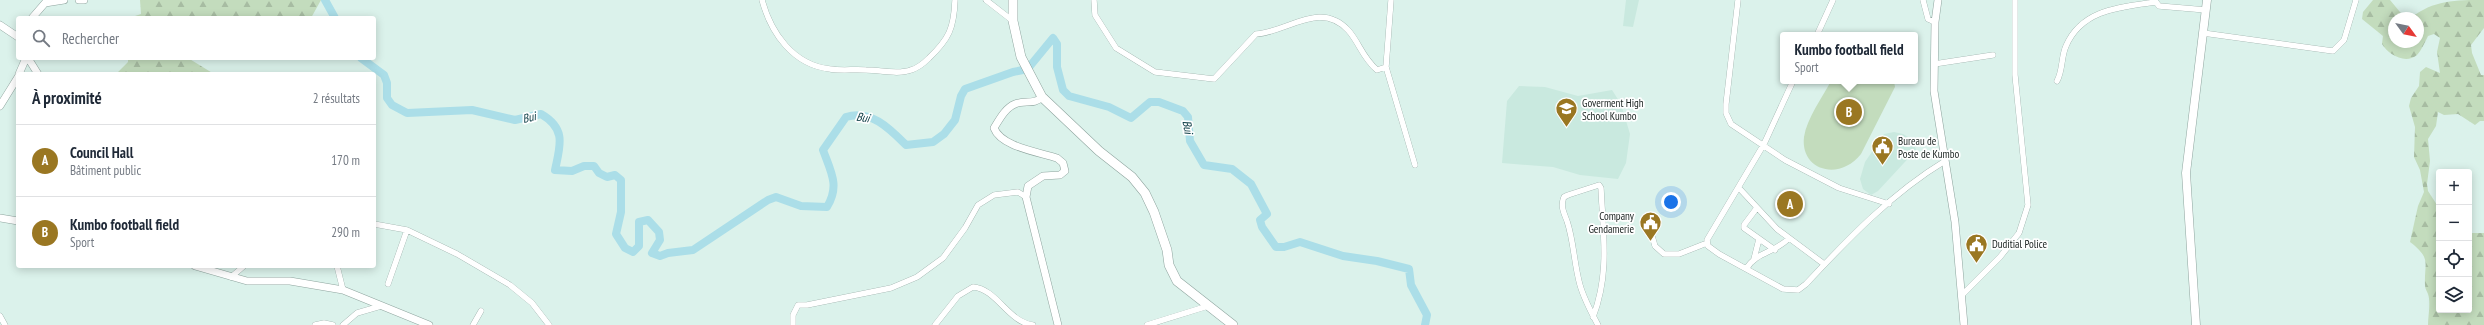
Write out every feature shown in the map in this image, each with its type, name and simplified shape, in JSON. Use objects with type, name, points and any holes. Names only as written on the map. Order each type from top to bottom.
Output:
[{"type":"highway","points":[[1013,0],[1013,21],[1021,57],[1029,75],[1042,97],[1099,151],[1132,177],[1145,193],[1154,212],[1167,250],[1169,264],[1176,281],[1232,325]]},
{"type":"main road","points":[[2196,325],[2186,202],[2186,173],[2207,0]]},
{"type":"street","points":[[33,16],[43,1],[64,0]]},
{"type":"street","points":[[79,0],[84,0]]},
{"type":"street","points":[[762,0],[774,31],[787,47],[803,60],[829,69],[898,72],[911,70],[921,65],[948,38],[952,27],[955,0]]},
{"type":"street","points":[[986,0],[1013,21]]},
{"type":"street","points":[[1094,0],[1095,15],[1116,48],[1155,72],[1214,79],[1256,34],[1269,33],[1314,17],[1332,19],[1348,31],[1363,56],[1377,70],[1386,68]]},
{"type":"street","points":[[1392,0],[1386,68],[1415,165]]},
{"type":"street","points":[[1738,0],[1726,113],[1731,124],[1764,144],[1785,160],[1839,188],[1889,204]]},
{"type":"street","points":[[1818,32],[1833,0]]},
{"type":"street","points":[[1923,0],[1928,19],[1935,22]]},
{"type":"street","points":[[1938,0],[1935,22],[1934,64],[1936,105],[1955,222],[1964,325]]},
{"type":"street","points":[[1962,296],[2000,257],[2018,233],[2028,205],[2015,75],[2015,0]]},
{"type":"street","points":[[2203,33],[2334,51],[2344,40],[2356,0]]},
{"type":"street","points":[[2057,81],[2066,45],[2087,18],[2098,13],[2138,4],[2156,2],[2206,10]]},
{"type":"street","points":[[0,25],[16,36]]},
{"type":"street","points":[[1934,64],[1993,55]]},
{"type":"street","points":[[20,72],[26,60]]},
{"type":"street","points":[[28,60],[37,72]]},
{"type":"street","points":[[0,106],[16,80]]},
{"type":"street","points":[[1707,243],[1708,234],[1739,188],[1764,144],[1792,84]]},
{"type":"street","points":[[794,325],[793,315],[798,305],[807,305],[891,288],[926,272],[943,258],[965,228],[978,204],[994,195],[1018,192],[1043,176],[1060,175],[1065,171],[1063,163],[1057,158],[1006,143],[997,136],[994,128],[1002,115],[1015,104],[1033,102],[1042,97]]},
{"type":"street","points":[[1707,243],[1719,254],[1747,268],[1782,289],[1791,291],[1806,284],[1870,218],[1929,171],[1946,161]]},
{"type":"street","points":[[1594,317],[1603,289],[1605,267],[1601,188],[1599,185],[1568,195],[1562,202],[1573,243],[1580,284],[1594,317],[1598,325]]},
{"type":"street","points":[[1028,186],[1026,197],[1058,325]]},
{"type":"street","points":[[1739,188],[1756,209],[1788,239],[1824,264]]},
{"type":"street","points":[[1018,192],[1026,197]]},
{"type":"street","points":[[1756,209],[1744,225],[1744,228],[1775,250]]},
{"type":"street","points":[[0,218],[16,221]]},
{"type":"street","points":[[376,224],[407,230],[457,254],[510,285],[532,303],[549,325]]},
{"type":"street","points":[[1650,229],[1654,246],[1664,254],[1679,254],[1707,243]]},
{"type":"street","points":[[388,284],[407,230]]},
{"type":"street","points":[[1747,268],[1754,259],[1759,239]]},
{"type":"street","points":[[1754,259],[1775,250],[1788,239]]},
{"type":"street","points":[[202,268],[247,280],[290,281],[343,290],[429,325]]},
{"type":"street","points":[[231,277],[242,268]]},
{"type":"street","points":[[338,268],[343,290]]},
{"type":"street","points":[[935,325],[958,296],[972,287],[984,290],[1018,319],[1033,325]]},
{"type":"street","points":[[342,325],[357,313],[381,306]]},
{"type":"street","points":[[1147,325],[1208,306]]},
{"type":"street","points":[[473,325],[481,311]]},
{"type":"street","points":[[0,316],[5,325]]},
{"type":"street","points":[[315,325],[333,325]]},
{"type":"shaded area","points":[[1626,0],[1639,0],[1633,27],[1623,26]]},
{"type":"shaded area","name":"Goverment High School Kumbo","points":[[1519,86],[1545,87],[1578,96],[1612,90],[1621,104],[1630,134],[1626,163],[1618,179],[1580,175],[1553,167],[1502,163],[1507,101]]},
{"type":"shaded area","name":"Bureau de Poste de Kumbo","points":[[1894,132],[1903,134],[1913,140],[1916,150],[1878,191],[1871,195],[1863,189],[1860,179],[1865,162],[1884,134]]},
{"type":"green space","points":[[140,0],[321,0],[312,16],[135,16],[141,14]]},
{"type":"green space","points":[[2373,0],[2390,0],[2400,12],[2388,12],[2388,48],[2422,48],[2417,55],[2412,58],[2402,59],[2393,55],[2382,44],[2383,36],[2362,19],[2363,12]]},
{"type":"green space","points":[[2484,0],[2484,28],[2471,45],[2472,53],[2481,75],[2484,75],[2484,121],[2480,121],[2475,125],[2458,114],[2444,115],[2438,112],[2436,126],[2428,139],[2430,161],[2427,184],[2428,191],[2436,203],[2436,313],[2472,313],[2472,233],[2484,233],[2484,325],[2428,325],[2429,301],[2425,286],[2425,261],[2421,253],[2410,242],[2418,206],[2424,192],[2420,170],[2414,157],[2415,127],[2409,106],[2411,98],[2419,86],[2420,72],[2426,67],[2440,73],[2437,52],[2440,38],[2434,34],[2428,36],[2424,44],[2424,12],[2419,12],[2436,4],[2445,2]]},
{"type":"green space","points":[[128,60],[191,60],[211,72],[118,72],[128,62]]},
{"type":"green space","points":[[1829,84],[1894,84],[1895,87],[1861,154],[1852,163],[1842,168],[1832,170],[1823,168],[1814,164],[1808,158],[1804,148],[1804,137],[1811,115]]},
{"type":"waterway","name":"Bui","points":[[325,0],[334,16]]},
{"type":"waterway","name":"Bui","points":[[364,60],[384,75],[387,83],[387,98],[392,105],[407,113],[472,110],[515,120],[541,114],[555,126],[560,139],[559,153],[555,170],[572,171],[584,166],[594,166],[599,173],[607,177],[615,175],[621,180],[621,212],[616,234],[625,248],[633,252],[639,246],[639,222],[648,220],[659,232],[660,240],[652,253],[660,256],[668,253],[693,250],[768,200],[776,197],[801,206],[827,207],[831,199],[834,186],[831,172],[823,150],[846,117],[855,115],[872,118],[887,127],[906,145],[933,142],[944,134],[955,120],[961,96],[965,89],[1013,72],[1023,70],[1030,66],[1053,38],[1057,44],[1057,67],[1063,90],[1069,96],[1109,107],[1131,118],[1150,102],[1159,102],[1183,111],[1188,117],[1190,141],[1204,165],[1232,169],[1251,184],[1267,214],[1260,220],[1262,227],[1276,247],[1284,247],[1300,242],[1343,256],[1377,261],[1409,269],[1411,285],[1427,315],[1425,325]]},
{"type":"place","name":"Kumbo football field","points":[[1849,112]]},
{"type":"place","name":"Goverment High School Kumbo","points":[[1567,128]]},
{"type":"place","name":"Bureau de Poste de Kumbo","points":[[1882,166]]},
{"type":"place","name":"Council Hall","points":[[1790,204]]},
{"type":"place","name":"Company Gendamerie","points":[[1650,242]]},
{"type":"place","name":"Duditial Police","points":[[1977,264]]}]
